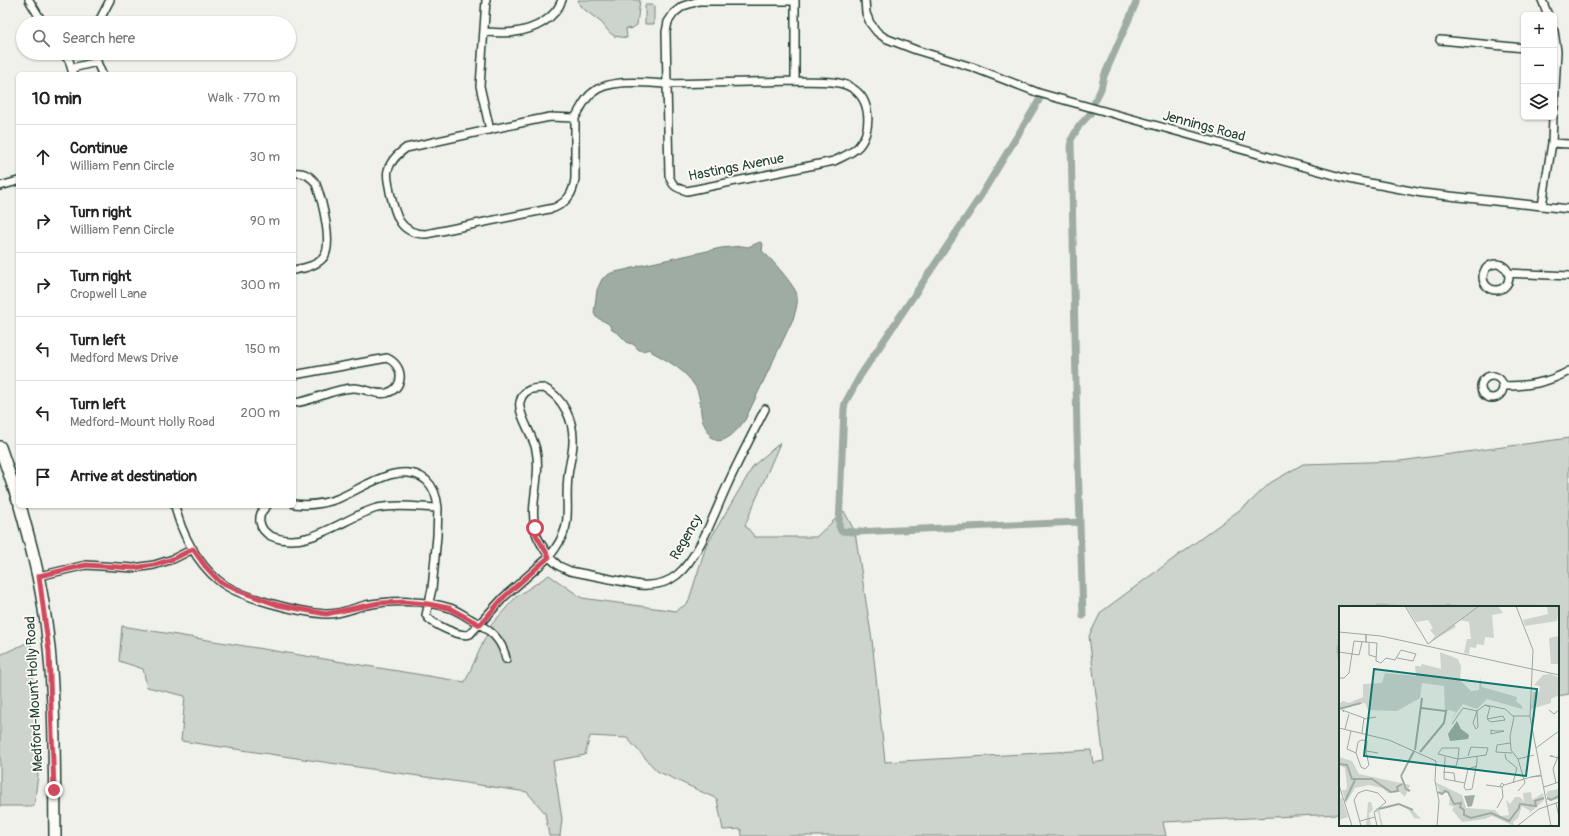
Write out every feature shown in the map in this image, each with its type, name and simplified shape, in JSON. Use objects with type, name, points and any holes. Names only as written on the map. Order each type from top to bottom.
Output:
[{"type":"main road","points":[[0,447],[16,494]]},
{"type":"main road","name":"Medford-Mount Holly Road","points":[[21,508],[39,576],[48,643],[51,681],[55,836]]},
{"type":"street","points":[[29,0],[39,16]]},
{"type":"street","points":[[102,16],[110,0]]},
{"type":"street","points":[[486,0],[480,86],[490,130]]},
{"type":"street","points":[[484,32],[514,33],[540,25],[554,13],[562,0]]},
{"type":"street","points":[[575,118],[550,117],[406,148],[398,154],[388,169],[387,176],[394,209],[398,219],[405,228],[417,234],[426,234],[554,208],[563,204],[574,188],[575,118],[587,98],[592,92],[604,86],[616,84],[668,84],[666,32],[668,22],[674,13],[683,6],[699,2],[795,0],[795,81]]},
{"type":"street","name":"Jennings Road","points":[[865,0],[866,13],[870,23],[877,32],[885,38],[972,67],[1038,93],[1342,177],[1422,194],[1569,209]]},
{"type":"street","points":[[1542,0],[1547,12]]},
{"type":"street","points":[[1440,40],[1521,48]]},
{"type":"street","points":[[69,60],[73,71],[97,62],[101,72]]},
{"type":"street","name":"Hastings Avenue","points":[[795,81],[842,83],[853,88],[862,96],[866,104],[868,114],[864,139],[858,148],[834,161],[687,191],[675,187],[669,175],[668,84],[795,81]]},
{"type":"street","points":[[1542,206],[1552,143],[1554,120]]},
{"type":"street","points":[[1552,143],[1569,144]]},
{"type":"street","points":[[296,173],[305,174],[316,184],[328,241],[326,253],[323,258],[313,265],[296,269]]},
{"type":"street","points":[[0,186],[16,182]]},
{"type":"street","points":[[1508,273],[1569,276]]},
{"type":"street","points":[[296,375],[387,358],[396,364],[400,374],[400,380],[397,386],[388,393],[375,393],[354,388],[339,390],[317,398],[296,403]]},
{"type":"street","points":[[1503,386],[1538,384],[1569,371]]},
{"type":"street","points":[[296,504],[316,504],[329,501],[386,476],[401,472],[416,475],[428,483],[436,496],[438,508],[437,544],[432,589],[426,615],[428,619],[440,626],[466,636],[480,625],[504,597],[549,557],[561,540],[567,525],[568,476],[573,441],[568,417],[558,399],[544,388],[531,388],[522,395],[520,405],[522,416],[532,436],[537,452],[538,469],[533,509],[536,535],[549,557]]},
{"type":"street","name":"Regency","points":[[549,557],[560,566],[570,571],[632,583],[648,585],[664,583],[671,579],[682,570],[698,547],[726,486],[765,409]]},
{"type":"street","points":[[266,508],[261,514],[260,520],[264,530],[273,537],[293,540],[314,535],[377,508],[393,506],[438,508]]},
{"type":"street","points":[[177,508],[183,530],[193,549],[205,566],[220,582],[239,591],[278,605],[326,614],[379,603],[405,602],[428,604],[453,609],[487,628],[498,638],[506,659]]},
{"type":"street","points":[[39,576],[86,565],[134,568],[154,565],[173,559],[193,549]]},
{"type":"shaded area","points":[[578,0],[640,0],[637,25],[631,29],[626,28],[627,38],[614,36],[602,23],[580,6]]},
{"type":"shaded area","points":[[645,5],[654,5],[654,24],[645,24]]},
{"type":"shaded area","points":[[760,242],[763,244],[762,251],[780,270],[796,292],[796,309],[793,319],[745,420],[732,435],[721,441],[716,440],[711,437],[703,423],[699,395],[691,380],[676,366],[652,352],[651,349],[643,351],[639,350],[633,344],[628,343],[619,334],[612,330],[609,324],[596,317],[594,313],[597,290],[602,279],[611,273],[721,248],[742,246],[748,247]]},
{"type":"shaded area","points":[[1569,438],[1569,694],[1559,696],[1559,606],[1339,606],[1339,814],[1163,822],[1166,836],[742,836],[741,829],[723,830],[717,799],[657,771],[627,738],[590,736],[585,755],[553,761],[562,819],[560,836],[549,836],[545,813],[527,792],[181,741],[185,696],[147,687],[143,669],[119,661],[122,626],[465,682],[491,625],[516,597],[549,575],[582,598],[676,611],[688,603],[706,546],[754,465],[780,443],[745,525],[755,537],[816,537],[844,511],[855,532],[872,640],[885,762],[1091,750],[1093,763],[1104,761],[1089,636],[1101,612],[1249,503],[1270,483],[1303,464],[1400,461]]},
{"type":"shaded area","points":[[31,641],[38,775],[34,806],[0,806],[0,655]]},
{"type":"waterway","points":[[1095,101],[1136,0]]},
{"type":"waterway","points":[[1041,97],[980,197],[860,376],[845,403],[839,526],[841,531],[855,532],[1080,522]]},
{"type":"waterway","points":[[1093,106],[1095,101]]},
{"type":"waterway","points":[[1083,616],[1077,432],[1071,140],[1079,126],[1090,114]]},
{"type":"route","points":[[54,790],[49,651],[39,576],[79,566],[94,564],[134,568],[154,565],[164,563],[193,549],[198,558],[220,582],[239,591],[278,605],[326,614],[379,603],[405,602],[428,604],[458,611],[480,625],[504,597],[549,557],[536,535],[535,528]]}]
